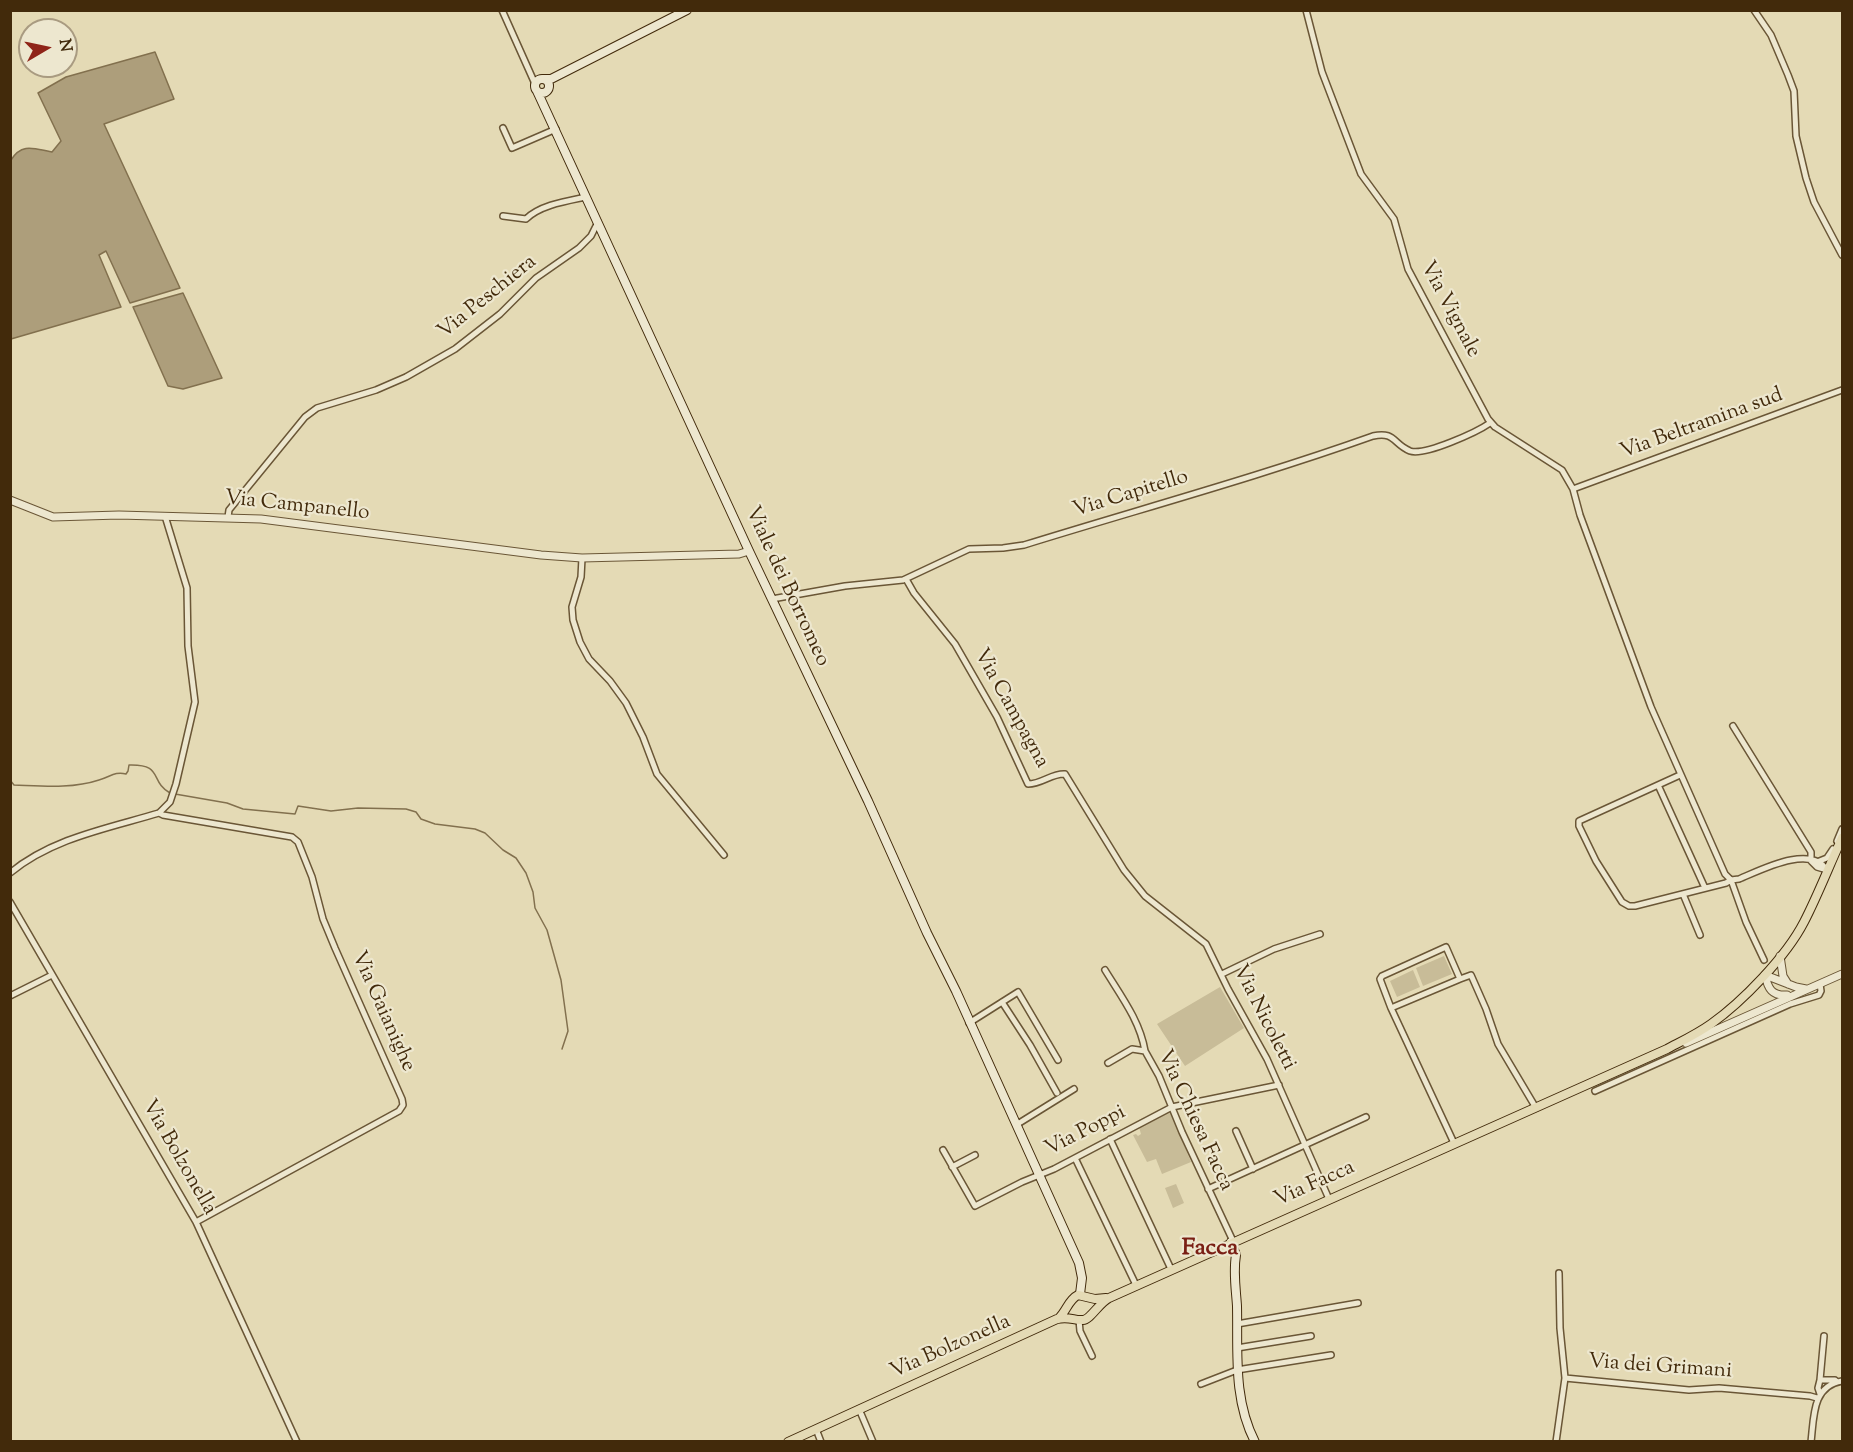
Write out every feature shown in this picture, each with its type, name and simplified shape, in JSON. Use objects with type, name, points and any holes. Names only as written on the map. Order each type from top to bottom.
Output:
[{"type":"main road","points":[[543,85],[687,10]]},
{"type":"main road","name":"Viale dei Borromeo","points":[[543,85],[545,104],[586,197],[969,1023]]},
{"type":"main road","name":"Via Facca","points":[[1094,1310],[1109,1298],[1136,1285],[1536,1108],[1666,1049],[1712,1024],[1765,975],[1803,924],[1842,838]]},
{"type":"main road","points":[[969,1023],[1079,1263],[1082,1278],[1080,1294],[1090,1298],[1094,1304],[1094,1310]]},
{"type":"main road","points":[[1232,1242],[1235,1250],[1237,1370],[1240,1399],[1248,1427],[1256,1442]]},
{"type":"main road","points":[[1222,1246],[1234,1262]]},
{"type":"main road","name":"Via Bolzonella","points":[[1058,1319],[1073,1297],[1080,1294]]},
{"type":"main road","name":"Via Facca","points":[[1090,1298],[1109,1298]]},
{"type":"main road","points":[[1068,1307],[1069,1312],[1076,1319]]},
{"type":"main road","name":"Via Bolzonella","points":[[788,1442],[1058,1319],[1088,1318],[1094,1310]]},
{"type":"street","points":[[502,10],[531,76],[543,85]]},
{"type":"street","name":"Via Vignale","points":[[1306,10],[1322,72],[1361,174],[1394,219],[1408,269],[1490,423],[1562,470],[1573,489]]},
{"type":"street","points":[[1754,10],[1771,35],[1794,91],[1796,136],[1806,177],[1814,202],[1842,255]]},
{"type":"street","points":[[503,128],[512,148],[556,129]]},
{"type":"street","points":[[504,216],[526,219],[531,214],[545,208],[586,197]]},
{"type":"street","name":"Via Peschiera","points":[[228,517],[230,510],[305,417],[317,408],[376,390],[406,377],[455,348],[500,314],[536,278],[579,248],[591,236],[598,222]]},
{"type":"street","name":"Via Beltramina sud","points":[[1573,489],[1842,390]]},
{"type":"street","name":"Via Capitello","points":[[772,599],[845,586],[906,579],[969,549],[1024,545],[1240,481],[1372,436],[1389,435],[1410,450],[1422,452],[1481,429],[1490,423]]},
{"type":"street","points":[[1573,489],[1580,515],[1633,661],[1680,775],[1725,874],[1731,880],[1764,960]]},
{"type":"street","name":"Via Campanello","points":[[10,500],[52,517],[119,515],[261,519],[541,555],[582,558],[739,554],[749,551]]},
{"type":"street","points":[[10,873],[27,859],[49,847],[159,813],[170,802],[193,713],[195,690],[188,646],[188,588],[165,523],[165,516]]},
{"type":"street","points":[[582,558],[581,578],[572,607],[573,620],[580,642],[626,703],[643,737],[657,774],[724,855]]},
{"type":"street","name":"Via Campagna","points":[[906,579],[914,594],[955,644],[997,717],[1028,784],[1035,784],[1058,773],[1065,774],[1132,879]]},
{"type":"street","points":[[1733,726],[1811,852],[1820,879],[1808,914]]},
{"type":"street","points":[[1680,775],[1579,821],[1579,826],[1596,861],[1622,902],[1635,906],[1726,883],[1793,858],[1815,863],[1827,870]]},
{"type":"street","points":[[1658,785],[1705,888]]},
{"type":"street","name":"Via Gaianighe","points":[[159,813],[189,821],[292,837],[298,842],[312,877],[323,919],[402,1098],[403,1105],[399,1111],[196,1222]]},
{"type":"street","points":[[1815,863],[1829,856],[1842,829]]},
{"type":"street","name":"Via Nicoletti","points":[[1132,879],[1145,896],[1200,937],[1210,950],[1279,1085],[1329,1199]]},
{"type":"street","points":[[1683,894],[1700,935]]},
{"type":"street","name":"Via Bolzonella","points":[[10,902],[196,1222],[297,1442]]},
{"type":"street","points":[[1222,974],[1274,949],[1320,934]]},
{"type":"street","points":[[1454,1143],[1380,982],[1382,976],[1446,947],[1460,979]]},
{"type":"street","points":[[1780,956],[1783,976],[1788,984]]},
{"type":"street","points":[[1106,970],[1137,1023],[1145,1051]]},
{"type":"street","points":[[1666,1049],[1678,1047],[1842,974]]},
{"type":"street","points":[[10,996],[52,975]]},
{"type":"street","points":[[1391,1008],[1471,975],[1498,1044],[1536,1108]]},
{"type":"street","points":[[1765,975],[1806,989]]},
{"type":"street","points":[[1765,975],[1768,986],[1775,994],[1793,995]]},
{"type":"street","points":[[1595,1091],[1790,1004],[1819,995],[1820,984]]},
{"type":"street","points":[[969,1023],[1018,992],[1059,1060]]},
{"type":"street","points":[[1002,1002],[1057,1093]]},
{"type":"street","name":"Via Chiesa Facca","points":[[1108,1063],[1132,1049],[1145,1051],[1159,1076],[1232,1242]]},
{"type":"street","name":"Via Poppi","points":[[943,1150],[975,1206],[1075,1158],[1172,1107],[1279,1085]]},
{"type":"street","points":[[1016,1125],[1074,1089]]},
{"type":"street","points":[[1208,1189],[1366,1117]]},
{"type":"street","points":[[1236,1131],[1253,1168]]},
{"type":"street","points":[[1110,1139],[1171,1269]]},
{"type":"street","points":[[952,1167],[975,1155]]},
{"type":"street","points":[[1075,1158],[1136,1285]]},
{"type":"street","points":[[1559,1273],[1560,1328],[1565,1378]]},
{"type":"street","points":[[1237,1323],[1358,1303]]},
{"type":"street","points":[[1076,1319],[1092,1356]]},
{"type":"street","points":[[1237,1348],[1311,1336]]},
{"type":"street","points":[[1811,1442],[1824,1336]]},
{"type":"street","points":[[1201,1384],[1237,1370],[1331,1355]]},
{"type":"street","name":"Via dei Grimani","points":[[1556,1442],[1565,1378],[1689,1390],[1719,1388],[1818,1396]]},
{"type":"street","points":[[1820,1380],[1840,1382]]},
{"type":"street","points":[[1818,1396],[1840,1382]]},
{"type":"street","points":[[858,1409],[873,1442]]},
{"type":"street","points":[[816,1429],[821,1442]]},
{"type":"shaded area","points":[[155,52],[174,99],[104,124],[180,288],[130,303],[106,251],[99,255],[121,307],[11,339],[11,160],[15,154],[29,148],[52,152],[61,141],[38,93],[64,78],[78,78],[78,74]]},
{"type":"shaded area","points":[[183,293],[222,378],[183,389],[168,386],[133,307]]},
{"type":"shaded area","points":[[1444,956],[1452,974],[1423,986],[1416,968]]},
{"type":"shaded area","points":[[1413,970],[1420,987],[1397,997],[1390,981]]},
{"type":"shaded area","points":[[1220,987],[1244,1028],[1185,1066],[1157,1024]]},
{"type":"shaded area","points":[[1171,1113],[1191,1162],[1162,1174],[1156,1159],[1147,1162],[1133,1135],[1141,1134],[1139,1127]]},
{"type":"shaded area","points":[[1176,1184],[1184,1203],[1173,1208],[1165,1188]]},
{"type":"waterway","points":[[10,780],[14,785],[78,785],[116,774],[126,774],[129,765],[140,765],[152,770],[170,793]]},
{"type":"waterway","points":[[175,794],[227,803],[243,809],[295,814],[298,806],[331,811],[358,808],[406,809],[416,812],[421,819],[435,824],[475,829],[485,833],[503,850],[516,858],[526,873],[533,892],[535,908],[547,930],[561,980],[568,1031],[562,1049]]},
{"type":"district","name":"Facca","points":[[1210,1250]]}]
